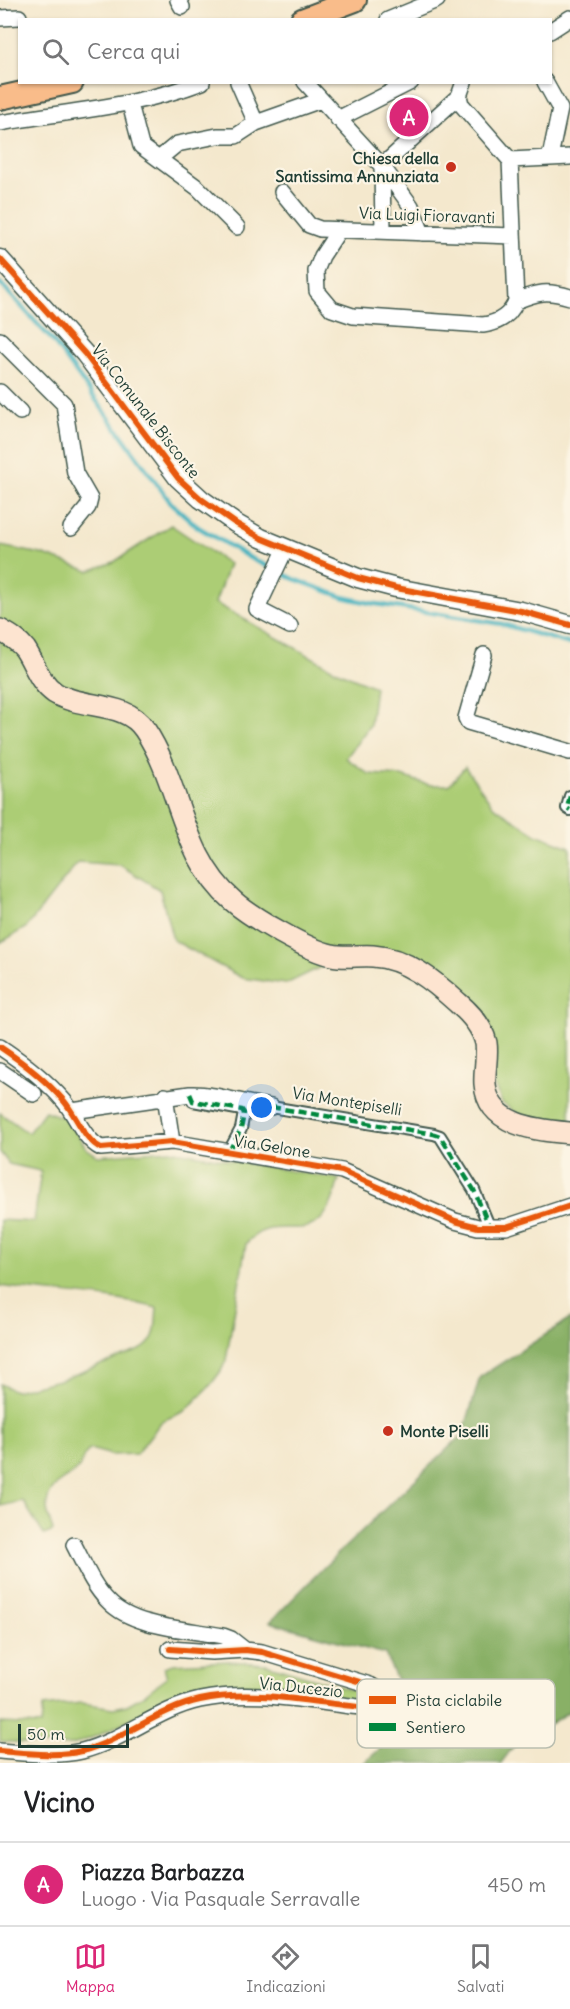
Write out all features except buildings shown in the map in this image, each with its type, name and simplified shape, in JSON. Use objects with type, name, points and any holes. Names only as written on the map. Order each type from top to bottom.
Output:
[{"type":"main road","points":[[307,18],[355,0]]},
{"type":"main road","points":[[0,98],[63,84]]},
{"type":"main road","points":[[0,630],[20,643],[44,683],[57,694],[120,711],[136,719],[142,725],[157,752],[194,847],[209,876],[230,899],[241,908],[324,953],[334,956],[387,958],[399,961],[416,970],[458,1002],[478,1023],[486,1044],[486,1091],[494,1107],[508,1120],[517,1124],[535,1129],[570,1133]]},
{"type":"street","points":[[396,18],[437,0]]},
{"type":"street","points":[[0,18],[19,17]]},
{"type":"street","points":[[552,30],[570,18]]},
{"type":"street","points":[[0,123],[130,104],[174,93],[197,84]]},
{"type":"street","points":[[239,84],[256,123]]},
{"type":"street","points":[[307,84],[382,166],[411,206],[422,233]]},
{"type":"street","points":[[338,119],[407,84]]},
{"type":"street","points":[[546,84],[560,109],[550,157]]},
{"type":"street","points":[[383,231],[382,166],[461,89]]},
{"type":"street","points":[[339,230],[317,265],[315,279],[320,296],[326,304],[339,313],[353,316],[483,325],[492,324],[513,309],[516,301],[510,160],[461,105],[461,89]]},
{"type":"street","points":[[160,158],[177,144],[217,136],[236,136],[256,123],[321,99]]},
{"type":"street","points":[[130,104],[141,146],[198,188],[237,227]]},
{"type":"street","points":[[510,160],[570,158]]},
{"type":"street","name":"Via Luigi Fioravanti","points":[[282,192],[309,225],[320,229],[513,236]]},
{"type":"street","name":"Via Comunale Bisconte","points":[[0,259],[85,354],[185,486],[283,554],[372,582],[521,611],[570,625]]},
{"type":"street","points":[[516,301],[531,294],[545,292],[555,292],[570,297]]},
{"type":"street","points":[[0,340],[64,404],[75,473],[90,499],[88,507],[71,528]]},
{"type":"street","points":[[0,392],[20,412]]},
{"type":"street","points":[[283,554],[257,609],[290,626]]},
{"type":"street","points":[[484,655],[466,718],[468,722],[570,752]]},
{"type":"street","points":[[568,809],[570,796]]},
{"type":"street","name":"Via Gelone","points":[[0,1047],[37,1073],[72,1112],[91,1141],[101,1148],[172,1142],[342,1171],[455,1221],[477,1227],[490,1228],[520,1224],[570,1206]]},
{"type":"street","points":[[0,1071],[34,1094]]},
{"type":"street","points":[[190,1094],[193,1101],[242,1110],[244,1113],[241,1129],[228,1152]]},
{"type":"street","name":"Via Montepiselli","points":[[72,1112],[165,1096],[200,1094],[247,1104],[434,1134],[440,1136],[474,1190],[490,1228]]},
{"type":"street","points":[[165,1096],[172,1142]]},
{"type":"street","points":[[74,1545],[101,1593],[115,1608],[151,1623],[223,1636],[245,1650]]},
{"type":"street","name":"Via Ducezio","points":[[170,1649],[262,1652],[357,1681]]},
{"type":"street","name":"Via Ducezio","points":[[0,1751],[62,1753],[81,1751],[112,1739],[177,1707],[223,1696],[258,1695],[357,1707]]},
{"type":"green space","points":[[171,525],[229,564],[215,603],[335,670],[375,687],[370,725],[346,758],[369,774],[401,776],[430,785],[449,785],[465,767],[493,806],[536,834],[570,847],[570,1127],[530,1122],[502,1103],[494,1085],[495,1049],[415,961],[337,959],[286,984],[242,978],[173,940],[160,890],[120,865],[78,862],[27,927],[0,943],[0,546],[41,554],[89,571],[114,562]]},
{"type":"green space","points":[[45,1111],[68,1119],[86,1148],[98,1156],[170,1150],[339,1179],[328,1209],[314,1224],[305,1227],[265,1230],[255,1235],[246,1244],[226,1360],[209,1387],[185,1411],[162,1421],[136,1454],[112,1455],[90,1449],[78,1469],[62,1480],[48,1497],[48,1516],[53,1531],[44,1535],[23,1501],[0,1506],[0,1384],[15,1391],[63,1379],[140,1350],[153,1337],[157,1308],[99,1297],[0,1286],[0,1220],[34,1222],[41,1171],[9,1164],[0,1152],[0,1113],[28,1133]]},
{"type":"green space","points":[[570,1319],[570,1711],[555,1720],[555,1679],[396,1679],[385,1654],[270,1622],[463,1434],[480,1377]]},
{"type":"green space","points":[[229,1661],[266,1664],[357,1692],[357,1700],[254,1687],[202,1690],[146,1711],[101,1734],[73,1745],[56,1746],[0,1741],[0,1723],[41,1725],[43,1707],[81,1703],[114,1708],[127,1705],[143,1696],[167,1677],[164,1667],[173,1664]]},
{"type":"green space","points":[[381,1748],[512,1748],[501,1763],[364,1763]]},
{"type":"waterway","points":[[0,283],[53,341],[171,503],[198,527],[250,558],[294,579],[343,597],[502,624],[570,644]]},
{"type":"marked path","points":[[570,796],[567,808],[570,810]]},
{"type":"marked path","points":[[190,1094],[193,1101],[242,1110],[244,1113],[241,1129],[228,1153]]},
{"type":"marked path","points":[[271,1107],[440,1136],[474,1190],[490,1228]]},
{"type":"cycle path","points":[[0,259],[85,354],[178,478],[201,499],[235,523],[261,538],[358,578],[396,588],[521,611],[570,625]]},
{"type":"cycle path","points":[[0,1047],[26,1065],[49,1086],[64,1101],[90,1139],[101,1148],[172,1142],[342,1171],[455,1221],[478,1227],[506,1227],[570,1206]]},
{"type":"cycle path","points":[[170,1649],[262,1652],[357,1681]]},
{"type":"cycle path","points":[[0,1751],[52,1754],[82,1751],[112,1740],[185,1704],[221,1697],[263,1696],[357,1707]]},
{"type":"place","name":"Piazza Barbazza","points":[[409,117]]},
{"type":"place","name":"Chiesa della Santissima Annunziata","points":[[451,167]]},
{"type":"place","name":"Monte Piselli","points":[[388,1431]]}]
